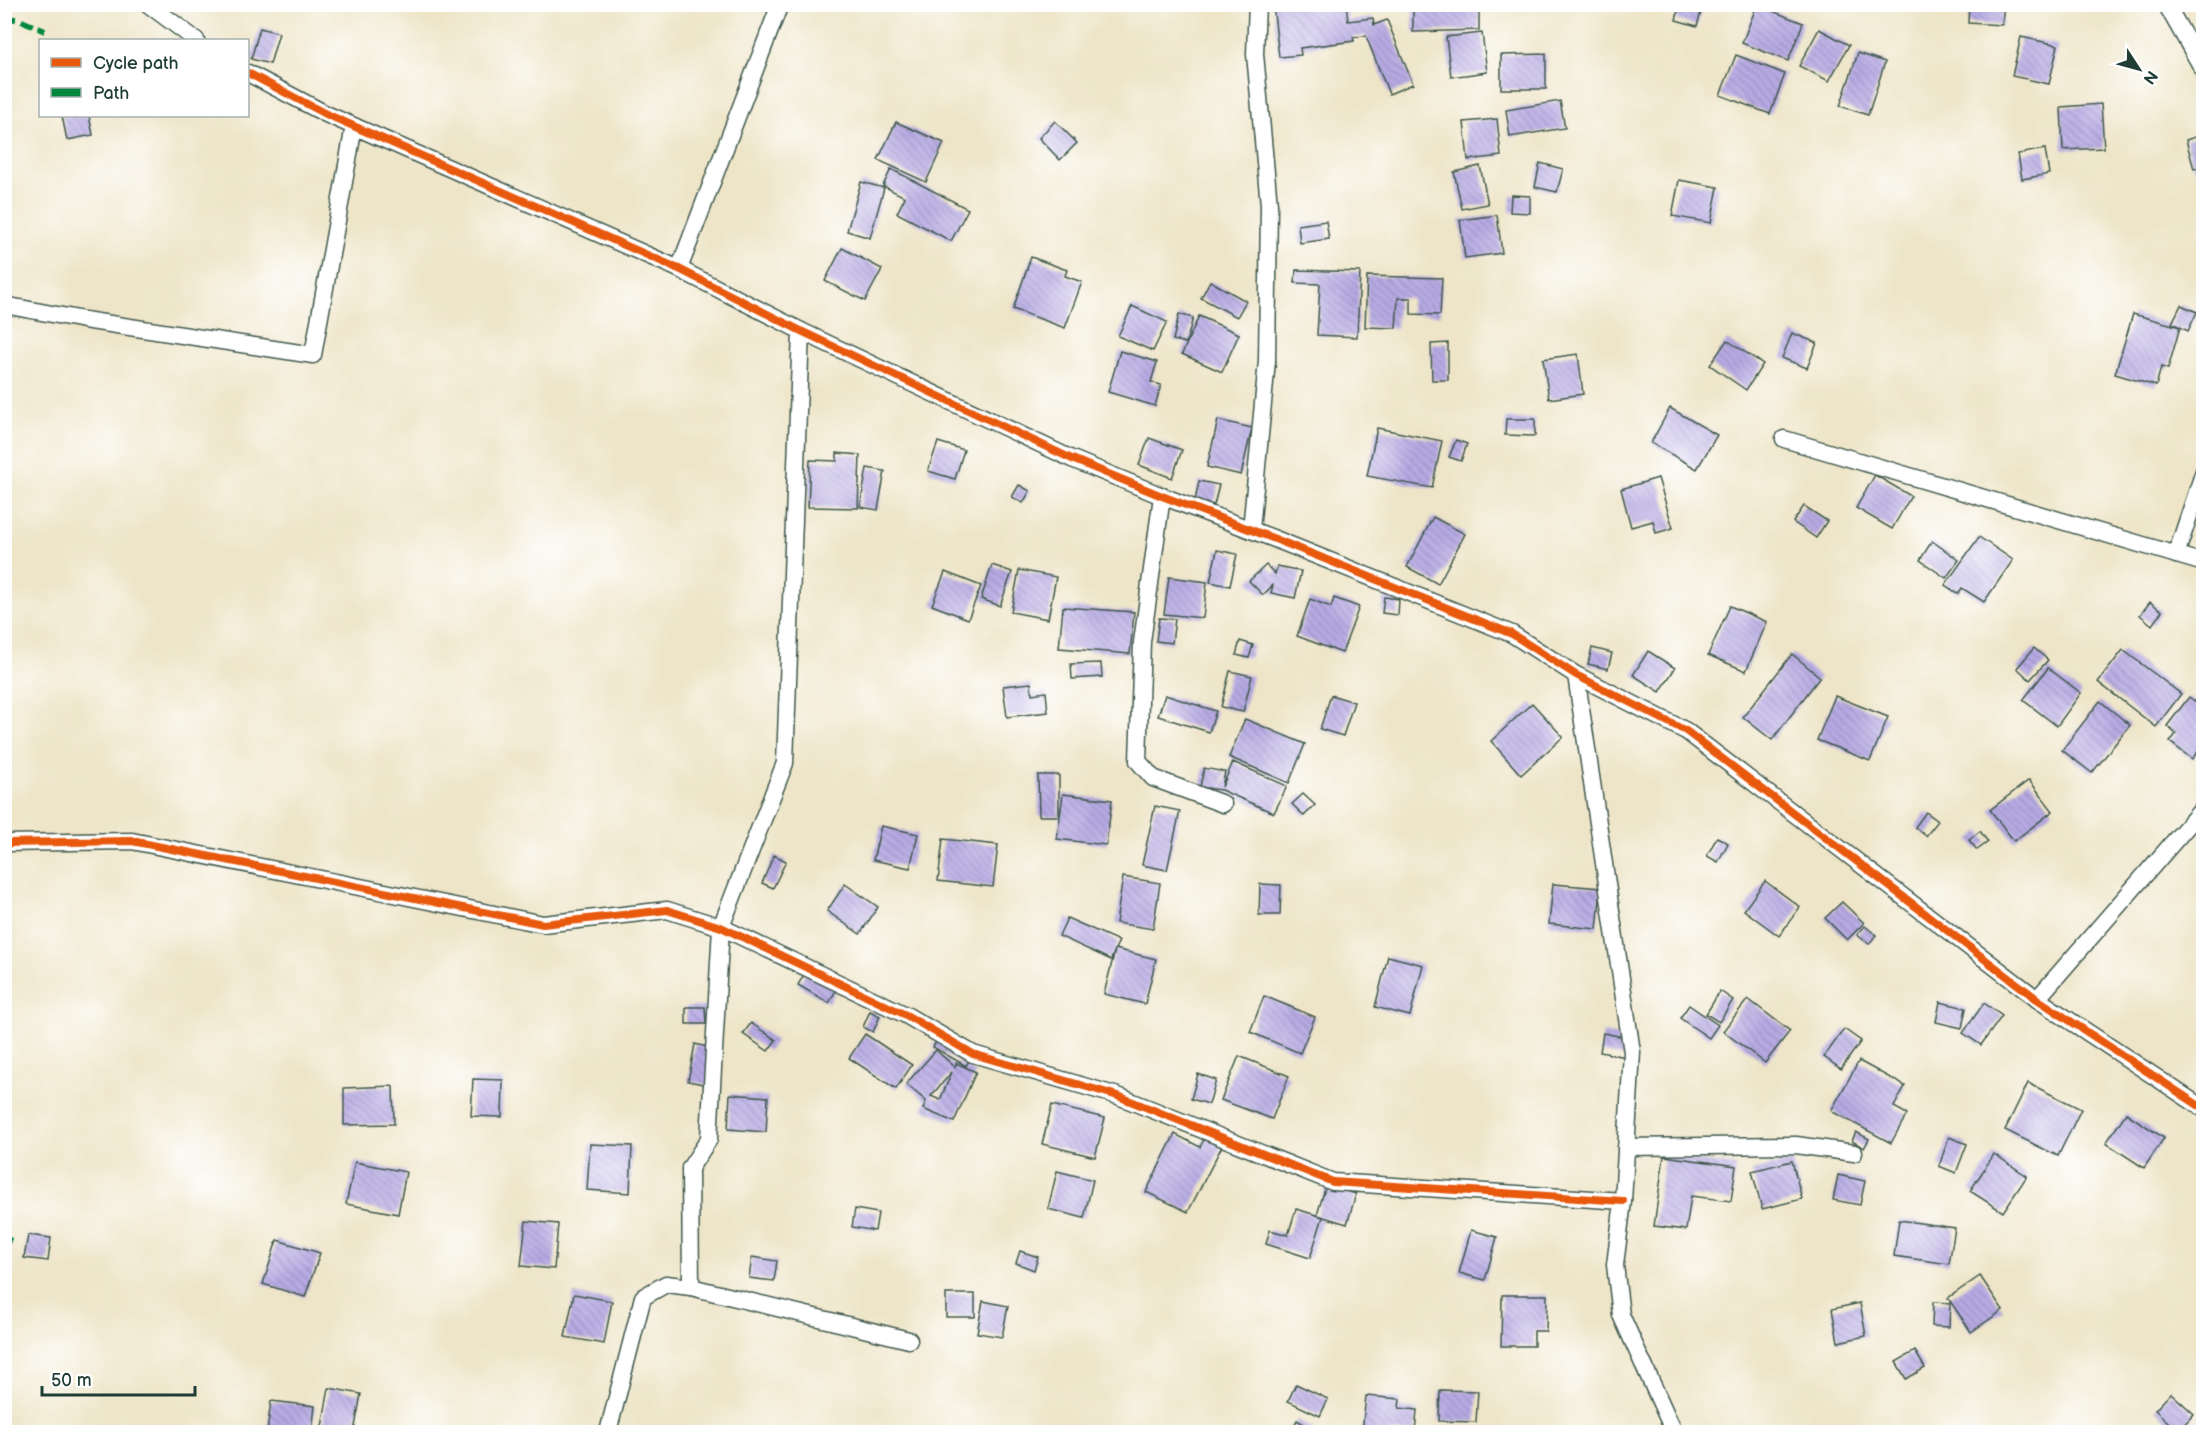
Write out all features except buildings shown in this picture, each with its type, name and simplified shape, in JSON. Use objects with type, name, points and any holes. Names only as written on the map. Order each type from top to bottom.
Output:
[{"type":"street","points":[[147,4],[195,39]]},
{"type":"street","points":[[679,269],[780,4]]},
{"type":"street","points":[[1251,530],[1267,362],[1269,205],[1255,54],[1257,4]]},
{"type":"street","points":[[2166,4],[2204,71]]},
{"type":"street","points":[[249,74],[326,114],[679,269],[801,331],[1072,459],[1512,633],[1576,675],[1686,731],[2037,999],[2204,1109]]},
{"type":"street","points":[[4,305],[84,320],[313,355],[354,126]]},
{"type":"street","points":[[691,1287],[690,1168],[708,1139],[721,927],[785,763],[801,331]]},
{"type":"street","points":[[1784,439],[2204,563]]},
{"type":"street","points":[[2176,555],[2204,471]]},
{"type":"street","points":[[1162,496],[1142,642],[1138,761],[1153,778],[1223,804]]},
{"type":"street","points":[[1576,675],[1632,1052],[1623,1201],[1616,1265],[1622,1315],[1674,1432]]},
{"type":"street","points":[[2037,999],[2204,807]]},
{"type":"street","points":[[4,843],[132,841],[543,924],[666,910],[721,927],[906,1015],[974,1054],[1118,1096],[1333,1182],[1623,1201]]},
{"type":"street","points":[[1626,1147],[1796,1145],[1854,1153]]},
{"type":"street","points":[[608,1432],[644,1297],[666,1284],[691,1287],[909,1340]]},
{"type":"marked path","points":[[4,18],[17,19],[45,31]]},
{"type":"marked path","points":[[4,1238],[11,1241]]},
{"type":"cycle path","points":[[249,74],[326,114],[679,269],[801,331],[1072,459],[1512,634],[1576,675],[1686,731],[2037,999],[2204,1109]]},
{"type":"cycle path","points":[[4,843],[132,841],[543,924],[667,910],[721,927],[906,1015],[973,1054],[1118,1096],[1333,1182],[1623,1201]]}]
